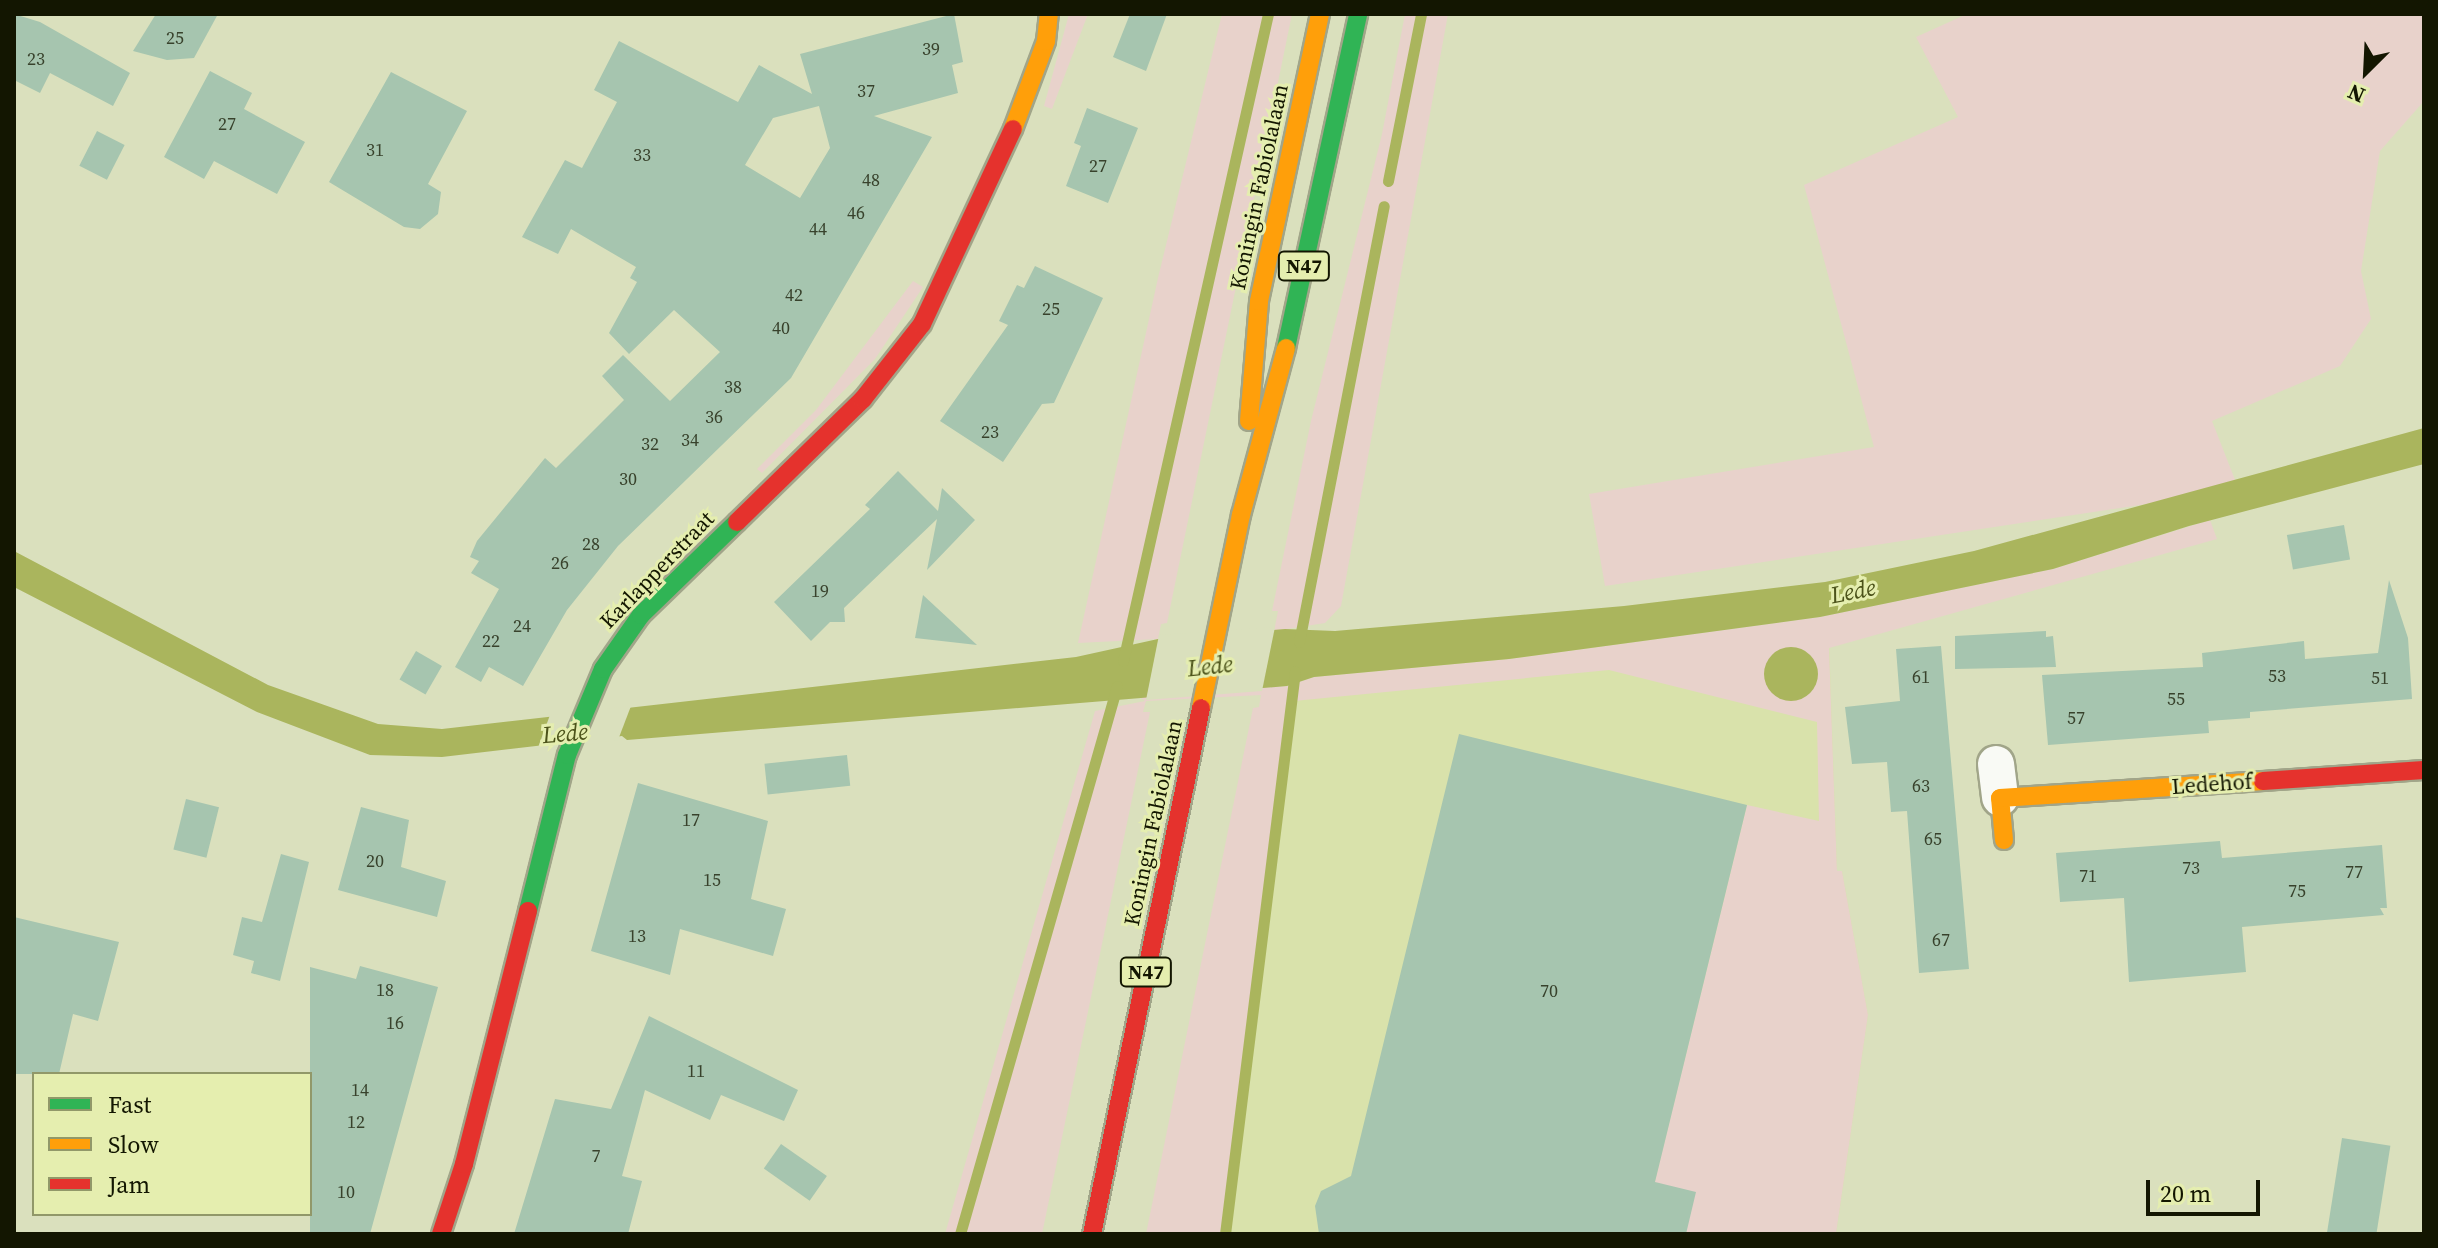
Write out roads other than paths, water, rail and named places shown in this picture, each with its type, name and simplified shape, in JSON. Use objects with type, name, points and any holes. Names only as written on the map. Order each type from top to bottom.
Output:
[{"type":"street","name":"Karlapperstraat","points":[[441,1234],[464,1164],[567,755],[586,704],[613,651],[641,615],[863,399],[922,324],[1024,106],[1046,41],[1049,14]]},
{"type":"street","name":"Koningin Fabiolalaan","points":[[1241,515],[1255,324],[1320,14]]},
{"type":"street","name":"Koningin Fabiolalaan","points":[[1092,1234],[1241,515],[1276,397],[1358,14]]},
{"type":"street","name":"Ledehof","points":[[2004,840],[1998,781],[2424,770]]},
{"type":"water","name":"Lede","points":[[2424,428],[2424,464],[2189,526],[2053,569],[1820,617],[1509,659],[1314,677],[1287,686],[627,740],[622,736],[442,757],[370,755],[257,712],[14,587],[14,551],[268,685],[378,724],[442,729],[1076,657],[1158,639],[1285,629],[1335,631],[1624,606],[1825,582],[1974,551]]},
{"type":"water","points":[[1791,647],[1802,649],[1810,655],[1816,663],[1816,685],[1810,693],[1802,699],[1791,701],[1780,699],[1772,693],[1766,685],[1764,674],[1766,663],[1772,655],[1780,649]]},
{"type":"waterway","points":[[1123,661],[1268,14]]},
{"type":"waterway","points":[[1388,181],[1421,14]]},
{"type":"waterway","points":[[1299,642],[1384,206]]},
{"type":"waterway","points":[[1225,1234],[1295,671]]},
{"type":"waterway","points":[[960,1234],[1117,686]]}]
